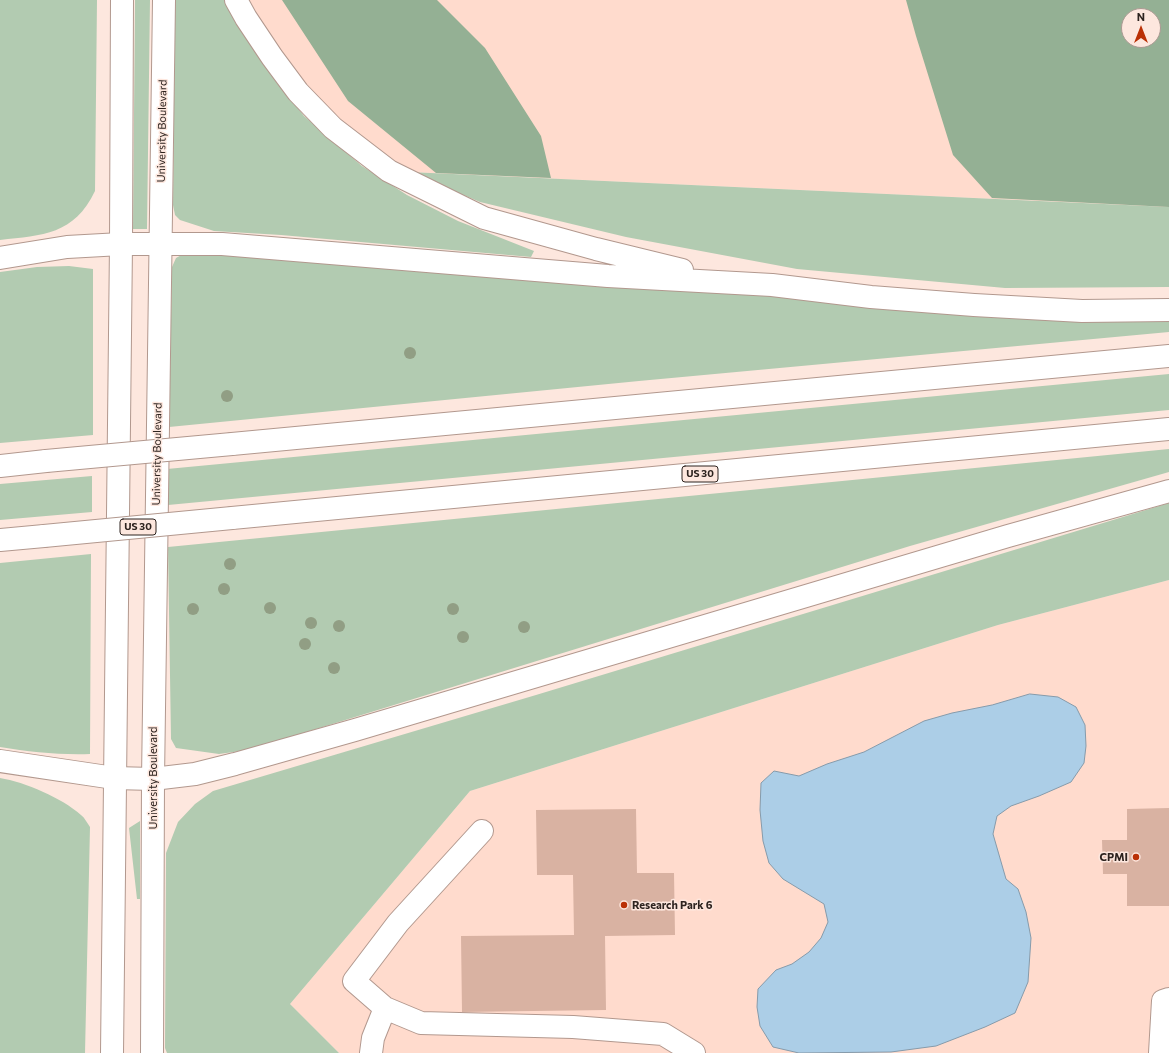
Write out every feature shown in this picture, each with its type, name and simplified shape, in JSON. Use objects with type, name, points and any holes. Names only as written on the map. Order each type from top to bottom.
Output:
[{"type":"main road","points":[[112,1053],[121,244],[122,0]]},
{"type":"main road","name":"University Boulevard","points":[[152,1053],[153,779],[164,0]]},
{"type":"main road","points":[[236,0],[272,57],[298,92],[333,128],[389,171],[484,218],[596,250],[678,269],[772,285],[871,297],[974,305],[1082,311],[1169,310]]},
{"type":"main road","points":[[0,258],[67,247],[121,244],[222,244],[608,276],[772,285]]},
{"type":"main road","points":[[0,466],[1169,356]]},
{"type":"main road","name":"US 30","points":[[0,540],[1169,429]]},
{"type":"main road","points":[[0,761],[114,778],[153,779],[195,774],[317,741],[1008,536],[1169,491]]},
{"type":"main road","points":[[482,831],[398,923],[354,982],[385,1008],[421,1023],[573,1027],[663,1034],[694,1053]]},
{"type":"main road","points":[[1160,1053],[1163,1001],[1169,999]]},
{"type":"main road","points":[[371,1053],[373,1038],[385,1008]]},
{"type":"shaded area","points":[[236,0],[1169,0],[1169,207],[389,171],[333,128]]},
{"type":"shaded area","points":[[1169,580],[1169,1053],[339,1053],[290,1004],[470,791],[998,625]]},
{"type":"green space","points":[[0,0],[97,0],[95,191],[87,206],[67,225],[43,234],[0,240]]},
{"type":"green space","points":[[135,0],[150,0],[147,229],[133,229]]},
{"type":"green space","points":[[175,0],[226,0],[262,62],[304,116],[362,166],[407,195],[458,221],[534,251],[531,257],[281,235],[214,231],[180,220],[175,215],[173,205]]},
{"type":"green space","points":[[282,0],[437,0],[485,48],[541,136],[551,178],[436,173],[348,101]]},
{"type":"green space","points":[[906,0],[1169,0],[1169,207],[992,198],[953,155]]},
{"type":"green space","points":[[409,172],[1169,207],[1169,287],[1005,288],[797,269],[626,237],[480,202]]},
{"type":"green space","points":[[233,251],[651,287],[907,306],[1169,317],[1169,332],[639,381],[169,427],[172,267],[176,258],[185,253]]},
{"type":"green space","points":[[69,266],[93,269],[93,435],[0,443],[0,272],[37,267]]},
{"type":"green space","points":[[1169,374],[1169,410],[168,505],[167,469]]},
{"type":"green space","points":[[1169,449],[1169,472],[910,546],[248,750],[219,754],[176,748],[171,739],[168,547]]},
{"type":"green space","points":[[92,476],[92,512],[0,520],[0,484]]},
{"type":"green space","points":[[1169,503],[1169,580],[998,625],[470,791],[290,1004],[339,1053],[167,1053],[165,1048],[166,853],[178,822],[195,804],[213,791],[536,695]]},
{"type":"green space","points":[[91,554],[90,754],[45,753],[0,747],[0,563]]},
{"type":"green space","points":[[0,778],[21,783],[54,797],[81,815],[90,827],[85,1053],[0,1053]]},
{"type":"green space","points":[[140,821],[140,899],[137,899],[129,828]]},
{"type":"water","points":[[1030,694],[1058,697],[1076,707],[1085,725],[1086,746],[1084,763],[1071,782],[1011,806],[997,816],[993,834],[1006,879],[1018,889],[1026,912],[1031,938],[1028,982],[1015,1013],[985,1027],[936,1046],[891,1052],[799,1053],[773,1047],[760,1026],[757,1007],[758,989],[776,970],[792,964],[809,952],[821,938],[828,922],[824,904],[783,879],[769,863],[763,841],[760,810],[761,783],[774,771],[799,776],[827,764],[864,752],[924,721],[952,713],[992,705]]},
{"type":"building","name":"CPMI","points":[[1169,808],[1169,906],[1127,906],[1127,874],[1103,874],[1102,840],[1127,840],[1127,809]]},
{"type":"building","name":"Research Park 6","points":[[636,809],[637,873],[674,873],[675,935],[605,936],[606,1010],[462,1012],[461,936],[574,935],[573,875],[537,875],[536,810]]},
{"type":"place","name":"CPMI","points":[[1136,857]]},
{"type":"place","name":"Research Park 6","points":[[624,905]]}]
